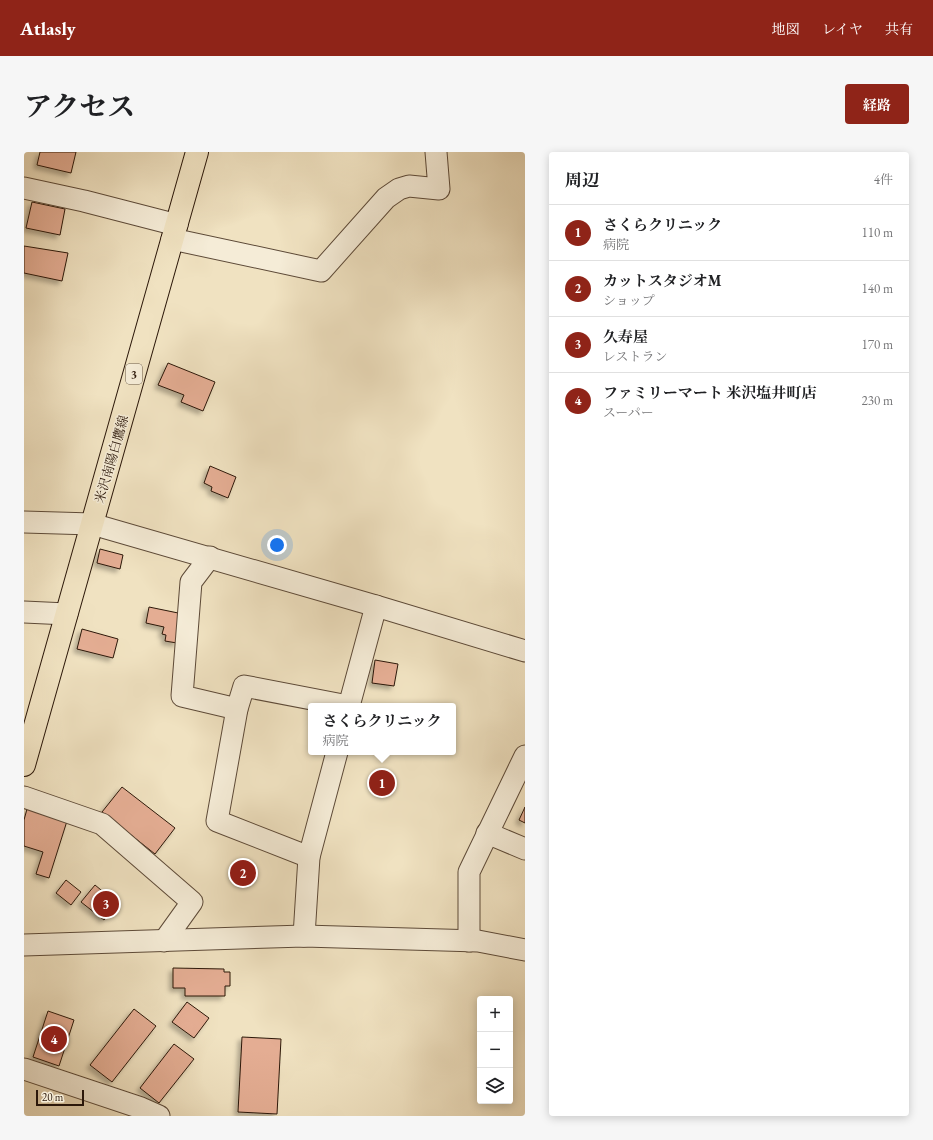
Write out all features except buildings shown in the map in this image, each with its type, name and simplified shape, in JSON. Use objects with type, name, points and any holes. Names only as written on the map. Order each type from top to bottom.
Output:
[{"type":"main road","name":"米沢南陽白鷹線","points":[[24,765],[197,152]]},
{"type":"street","points":[[24,188],[84,201],[174,232],[322,271],[386,198],[399,189],[409,186],[439,189],[436,152]]},
{"type":"street","points":[[24,522],[92,524],[210,557],[525,651]]},
{"type":"street","points":[[210,557],[191,582],[182,696],[237,710]]},
{"type":"street","points":[[349,703],[376,606]]},
{"type":"street","points":[[24,612],[67,614]]},
{"type":"street","points":[[309,856],[217,821],[237,710],[244,686],[332,703]]},
{"type":"street","points":[[304,936],[309,856],[336,755]]},
{"type":"street","points":[[469,941],[468,872],[525,756]]},
{"type":"street","points":[[24,797],[102,824],[192,902],[164,940]]},
{"type":"street","points":[[488,833],[525,849]]},
{"type":"street","points":[[24,945],[304,936],[478,941],[525,950]]},
{"type":"street","points":[[24,1069],[141,1108],[159,1116]]},
{"type":"place","name":"さくらクリニック","points":[[382,783]]},
{"type":"place","name":"カットスタジオM","points":[[243,873]]},
{"type":"place","name":"久寿屋","points":[[106,904]]},
{"type":"place","name":"ファミリーマート 米沢塩井町店","points":[[54,1039]]}]
